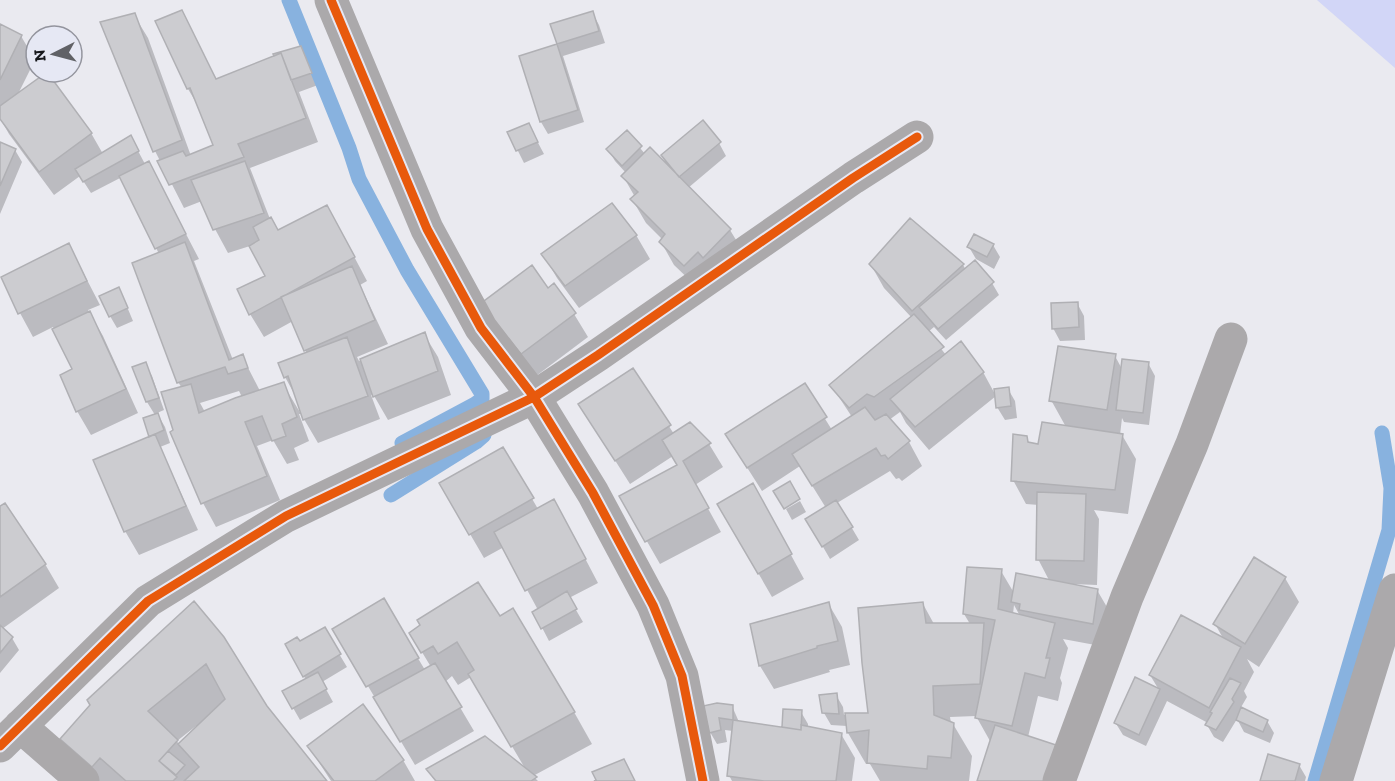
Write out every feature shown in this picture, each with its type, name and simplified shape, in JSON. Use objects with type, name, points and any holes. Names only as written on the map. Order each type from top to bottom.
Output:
[{"type":"street","points":[[331,0],[427,229],[481,328],[534,397],[593,493],[653,605],[682,676],[703,781]]},
{"type":"street","points":[[83,781],[10,736],[148,601],[286,516],[534,397],[598,356],[853,178],[917,137]]},
{"type":"street","points":[[1059,781],[1127,597],[1192,444],[1231,339]]},
{"type":"street","points":[[1336,781],[1395,590]]},
{"type":"shaded area","points":[[1317,0],[1395,0],[1395,68]]},
{"type":"building","points":[[182,10],[216,79],[281,53],[306,118],[238,144],[244,157],[169,185],[157,161],[183,151],[186,156],[213,145],[190,88],[187,89],[155,21]]},
{"type":"building","points":[[593,11],[599,31],[557,44],[550,24]]},
{"type":"building","points":[[135,13],[182,140],[153,152],[100,22]]},
{"type":"building","points":[[0,24],[22,35],[0,80]]},
{"type":"building","points":[[557,44],[578,110],[540,122],[519,56]]},
{"type":"building","points":[[301,46],[312,73],[291,80],[281,53],[274,56],[273,54]]},
{"type":"building","points":[[30,84],[56,84],[92,133],[39,172],[0,119],[0,106]]},
{"type":"building","points":[[703,120],[721,142],[679,177],[661,155]]},
{"type":"building","points":[[529,123],[538,142],[516,151],[507,132]]},
{"type":"building","points":[[627,130],[642,146],[622,166],[606,149]]},
{"type":"building","points":[[131,135],[139,151],[83,182],[75,169]]},
{"type":"building","points":[[0,142],[16,149],[0,186]]},
{"type":"building","points":[[650,147],[731,229],[703,258],[698,252],[684,266],[659,242],[665,234],[630,199],[638,192],[621,176]]},
{"type":"building","points":[[149,161],[186,234],[155,249],[119,176]]},
{"type":"building","points":[[245,161],[264,213],[213,230],[191,180]]},
{"type":"building","points":[[612,203],[637,235],[565,286],[541,254]]},
{"type":"building","points":[[327,205],[355,257],[249,315],[237,289],[265,276],[249,246],[259,240],[253,227],[271,217],[278,230]]},
{"type":"building","points":[[910,218],[964,264],[912,311],[869,264]]},
{"type":"building","points":[[974,234],[994,244],[987,257],[967,247]]},
{"type":"building","points":[[185,242],[229,360],[243,354],[248,368],[228,374],[225,367],[177,383],[132,263]]},
{"type":"building","points":[[69,243],[87,281],[18,314],[1,277]]},
{"type":"building","points":[[975,260],[994,282],[938,329],[919,307]]},
{"type":"building","points":[[532,265],[548,288],[554,283],[576,313],[521,354],[480,304]]},
{"type":"building","points":[[352,266],[375,320],[304,351],[281,297]]},
{"type":"building","points":[[119,287],[128,308],[109,317],[99,296]]},
{"type":"building","points":[[1078,302],[1079,327],[1052,329],[1051,303]]},
{"type":"building","points":[[90,311],[126,389],[76,412],[60,375],[72,369],[52,329]]},
{"type":"building","points":[[914,314],[944,347],[874,397],[867,394],[849,408],[829,385]]},
{"type":"building","points":[[425,332],[438,371],[373,397],[360,359]]},
{"type":"building","points":[[347,337],[368,396],[303,420],[288,376],[284,378],[278,363]]},
{"type":"building","points":[[961,341],[984,372],[915,427],[890,399]]},
{"type":"building","points":[[1058,346],[1116,354],[1107,410],[1049,401]]},
{"type":"building","points":[[1122,359],[1149,362],[1143,413],[1116,410]]},
{"type":"building","points":[[146,362],[159,398],[146,402],[132,367]]},
{"type":"building","points":[[633,368],[671,425],[615,461],[578,404]]},
{"type":"building","points":[[284,382],[297,417],[282,424],[286,436],[272,441],[262,416],[245,422],[267,476],[201,504],[170,432],[173,430],[161,392],[191,384],[199,413]]},
{"type":"building","points":[[805,383],[827,417],[747,468],[725,434]]},
{"type":"building","points":[[1009,387],[1011,406],[996,408],[994,389]]},
{"type":"building","points":[[865,407],[875,420],[886,414],[910,441],[888,459],[885,455],[881,456],[876,448],[812,486],[792,454]]},
{"type":"building","points":[[158,413],[164,430],[149,437],[143,418]]},
{"type":"building","points":[[690,422],[711,443],[683,461],[709,508],[645,542],[619,496],[677,465],[662,440]]},
{"type":"building","points":[[1042,422],[1123,434],[1115,490],[1011,481],[1013,434],[1027,436],[1028,442],[1038,444]]},
{"type":"building","points":[[155,434],[186,506],[124,532],[93,460]]},
{"type":"building","points":[[503,447],[534,498],[469,535],[439,483]]},
{"type":"building","points":[[790,481],[800,499],[784,509],[773,491]]},
{"type":"building","points":[[753,483],[792,554],[758,574],[717,504]]},
{"type":"building","points":[[1037,492],[1086,494],[1084,561],[1036,560]]},
{"type":"building","points":[[554,499],[586,559],[525,591],[494,532]]},
{"type":"building","points":[[836,500],[853,527],[822,547],[805,519]]},
{"type":"building","points":[[5,503],[46,564],[0,597],[0,506]]},
{"type":"building","points":[[1254,557],[1286,577],[1245,644],[1213,624]]},
{"type":"building","points":[[967,567],[1002,569],[998,609],[1055,623],[1046,658],[1050,658],[1045,678],[1025,673],[1012,726],[975,718],[995,620],[963,614]]},
{"type":"building","points":[[1016,573],[1098,589],[1093,624],[1019,610],[1020,604],[1011,602]]},
{"type":"building","points":[[478,582],[500,616],[513,608],[575,712],[511,747],[468,674],[474,670],[457,642],[438,654],[433,646],[421,653],[409,633],[420,625],[417,620]]},
{"type":"building","points":[[567,591],[577,609],[541,629],[532,612]]},
{"type":"building","points":[[384,598],[419,658],[366,687],[332,629]]},
{"type":"building","points":[[194,601],[224,637],[267,706],[327,781],[184,781],[199,767],[178,744],[225,699],[206,664],[148,711],[178,740],[159,761],[177,777],[173,781],[126,781],[100,758],[92,767],[60,739],[90,705],[87,700]]},
{"type":"building","points":[[829,602],[838,641],[759,666],[750,624]]},
{"type":"building","points":[[923,602],[926,623],[984,623],[980,684],[933,686],[934,715],[954,723],[951,758],[928,756],[927,769],[867,763],[869,730],[847,733],[845,713],[868,713],[858,608]]},
{"type":"building","points":[[1181,615],[1241,647],[1209,708],[1149,675]]},
{"type":"building","points":[[0,625],[13,637],[0,653]]},
{"type":"building","points":[[325,627],[341,654],[303,677],[285,644],[297,637],[300,641]]},
{"type":"building","points":[[435,663],[462,707],[400,742],[373,697]]},
{"type":"building","points":[[318,672],[327,689],[292,709],[282,691]]},
{"type":"building","points":[[1135,677],[1160,689],[1139,735],[1114,723]]},
{"type":"building","points":[[1230,678],[1241,683],[1232,699],[1234,702],[1216,730],[1205,725]]},
{"type":"building","points":[[837,693],[839,714],[822,713],[819,695]]},
{"type":"building","points":[[717,703],[733,705],[733,720],[719,718],[721,730],[709,733],[703,706]]},
{"type":"building","points":[[363,704],[404,760],[375,781],[334,781],[307,746]]},
{"type":"building","points":[[1241,707],[1268,720],[1263,732],[1236,720]]},
{"type":"building","points":[[783,709],[802,710],[801,730],[782,727]]},
{"type":"building","points":[[733,720],[801,730],[801,725],[842,733],[836,781],[764,781],[727,776]]},
{"type":"building","points":[[995,725],[1056,745],[1044,781],[977,781]]},
{"type":"building","points":[[485,736],[537,777],[531,781],[436,781],[426,769]]},
{"type":"building","points":[[168,751],[185,765],[176,775],[159,761]]},
{"type":"building","points":[[1268,754],[1300,764],[1295,781],[1260,781]]},
{"type":"building","points":[[624,759],[635,781],[594,781],[596,780],[592,772]]},
{"type":"waterway","points":[[289,0],[349,148],[359,179],[407,270],[482,394],[482,399],[475,404],[402,443]]},
{"type":"waterway","points":[[1315,781],[1389,530],[1391,488],[1382,433]]},
{"type":"waterway","points":[[391,495],[484,435]]},
{"type":"cycle path","points":[[331,0],[427,229],[481,328],[534,397],[593,493],[653,605],[682,676],[703,781]]},
{"type":"cycle path","points":[[0,746],[148,601],[286,516],[534,397],[853,178],[917,137]]}]
